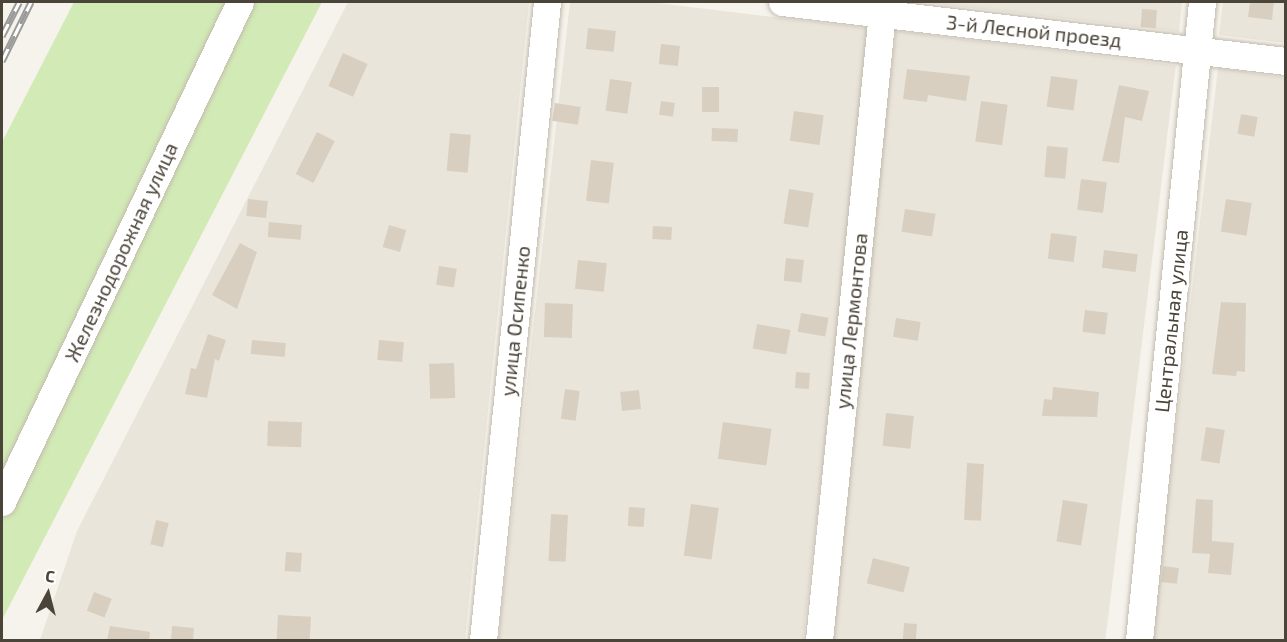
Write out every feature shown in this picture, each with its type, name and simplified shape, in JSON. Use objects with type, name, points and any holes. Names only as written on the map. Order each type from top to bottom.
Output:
[{"type":"street","name":"Железнодорожная улица","points":[[2,502],[240,2]]},
{"type":"street","name":"улица Осипенко","points":[[483,640],[546,2]]},
{"type":"street","name":"3-й Лесной проезд","points":[[782,2],[882,8],[1286,61]]},
{"type":"street","name":"Центральная улица","points":[[1139,640],[1202,2]]},
{"type":"street","name":"улица Лермонтова","points":[[819,640],[882,8]]},
{"type":"shaded area","points":[[348,2],[529,2],[465,640],[40,640],[77,531]]},
{"type":"shaded area","points":[[570,2],[649,2],[872,29],[803,640],[498,640]]},
{"type":"shaded area","points":[[920,2],[1182,2],[1179,32]]},
{"type":"shaded area","points":[[1223,2],[1285,2],[1285,43],[1219,35]]},
{"type":"shaded area","points":[[896,31],[1176,65],[1105,640],[821,639]]},
{"type":"shaded area","points":[[1218,68],[1285,78],[1285,640],[1151,640]]},
{"type":"green space","points":[[74,2],[322,2],[2,620],[2,142]]},
{"type":"building","points":[[1250,2],[1274,2],[1272,20],[1248,17]]},
{"type":"building","points":[[1142,9],[1157,10],[1156,28],[1141,27]]},
{"type":"building","points":[[588,28],[616,31],[614,52],[586,49]]},
{"type":"building","points":[[661,44],[680,46],[678,66],[659,64]]},
{"type":"building","points":[[343,53],[368,64],[353,97],[328,86]]},
{"type":"building","points":[[907,69],[970,76],[966,101],[928,95],[927,102],[903,99]]},
{"type":"building","points":[[1051,76],[1078,80],[1073,110],[1047,107]]},
{"type":"building","points":[[610,79],[632,82],[627,114],[606,111]]},
{"type":"building","points":[[1119,85],[1149,91],[1142,121],[1125,117],[1119,163],[1102,161]]},
{"type":"building","points":[[702,87],[719,87],[719,112],[702,112]]},
{"type":"building","points":[[661,101],[675,103],[673,117],[659,115]]},
{"type":"building","points":[[981,101],[1008,105],[1002,145],[975,142]]},
{"type":"building","points":[[555,103],[581,107],[578,125],[552,121]]},
{"type":"building","points":[[794,111],[824,115],[820,145],[790,141]]},
{"type":"building","points":[[1241,114],[1258,117],[1254,137],[1238,134]]},
{"type":"building","points":[[712,128],[738,129],[738,142],[712,141]]},
{"type":"building","points":[[317,132],[335,141],[313,183],[296,174]]},
{"type":"building","points":[[450,133],[471,135],[468,173],[447,171]]},
{"type":"building","points":[[1047,146],[1068,148],[1065,179],[1044,177]]},
{"type":"building","points":[[591,160],[614,163],[609,203],[586,201]]},
{"type":"building","points":[[1081,179],[1107,182],[1103,213],[1077,210]]},
{"type":"building","points":[[789,189],[814,193],[808,227],[784,224]]},
{"type":"building","points":[[248,199],[268,201],[266,218],[246,216]]},
{"type":"building","points":[[1226,199],[1252,203],[1247,236],[1221,232]]},
{"type":"building","points":[[905,209],[936,214],[932,237],[901,232]]},
{"type":"building","points":[[269,222],[302,225],[301,240],[268,237]]},
{"type":"building","points":[[389,225],[406,230],[400,252],[383,247]]},
{"type":"building","points":[[653,226],[672,227],[671,240],[652,239]]},
{"type":"building","points":[[1051,233],[1077,236],[1074,262],[1048,259]]},
{"type":"building","points":[[240,243],[257,252],[237,309],[212,295]]},
{"type":"building","points":[[1104,250],[1138,254],[1136,272],[1102,268]]},
{"type":"building","points":[[786,258],[804,260],[801,283],[784,281]]},
{"type":"building","points":[[578,260],[607,263],[604,292],[575,289]]},
{"type":"building","points":[[439,266],[457,269],[454,288],[436,285]]},
{"type":"building","points":[[1221,302],[1246,303],[1245,372],[1237,371],[1236,376],[1212,374]]},
{"type":"building","points":[[545,303],[573,304],[572,338],[544,337]]},
{"type":"building","points":[[1085,310],[1108,313],[1105,335],[1082,332]]},
{"type":"building","points":[[801,313],[829,318],[825,337],[798,332]]},
{"type":"building","points":[[896,318],[921,322],[918,341],[893,337]]},
{"type":"building","points":[[757,324],[790,330],[786,355],[753,349]]},
{"type":"building","points":[[208,334],[226,340],[219,361],[215,359],[207,398],[185,394],[191,368],[196,369]]},
{"type":"building","points":[[252,340],[286,343],[285,357],[251,354]]},
{"type":"building","points":[[379,340],[404,342],[402,362],[377,360]]},
{"type":"building","points":[[454,363],[455,398],[430,399],[429,364]]},
{"type":"building","points":[[796,372],[810,373],[809,389],[795,388]]},
{"type":"building","points":[[1053,387],[1099,392],[1097,417],[1042,416],[1044,399],[1052,400]]},
{"type":"building","points":[[565,389],[580,391],[576,421],[561,419]]},
{"type":"building","points":[[639,390],[641,409],[622,411],[620,392]]},
{"type":"building","points":[[886,413],[914,416],[910,449],[883,446]]},
{"type":"building","points":[[268,421],[302,422],[301,447],[267,446]]},
{"type":"building","points":[[723,422],[772,429],[766,465],[718,459]]},
{"type":"building","points":[[1206,427],[1225,430],[1219,464],[1201,461]]},
{"type":"building","points":[[967,463],[984,464],[981,521],[964,520]]},
{"type":"building","points":[[1196,499],[1213,500],[1212,541],[1234,543],[1231,575],[1208,573],[1210,554],[1192,553]]},
{"type":"building","points":[[1063,500],[1088,504],[1081,545],[1056,541]]},
{"type":"building","points":[[691,504],[719,508],[711,559],[684,555]]},
{"type":"building","points":[[629,507],[645,508],[644,527],[628,526]]},
{"type":"building","points":[[551,514],[568,515],[566,562],[549,561]]},
{"type":"building","points":[[156,520],[169,523],[163,547],[150,544]]},
{"type":"building","points":[[286,552],[302,553],[301,572],[285,571]]},
{"type":"building","points":[[873,558],[910,567],[904,592],[867,583]]},
{"type":"building","points":[[1163,566],[1179,568],[1177,584],[1161,582]]},
{"type":"building","points":[[94,592],[112,599],[105,617],[87,611]]},
{"type":"building","points":[[278,615],[311,617],[310,640],[277,639]]},
{"type":"building","points":[[904,623],[917,624],[916,640],[903,640]]},
{"type":"building","points":[[110,626],[150,632],[149,640],[107,640]]},
{"type":"building","points":[[172,626],[194,628],[193,640],[171,640]]},
{"type":"railway","points":[[2,36],[19,2]]},
{"type":"railway","points":[[2,61],[31,2]]}]
